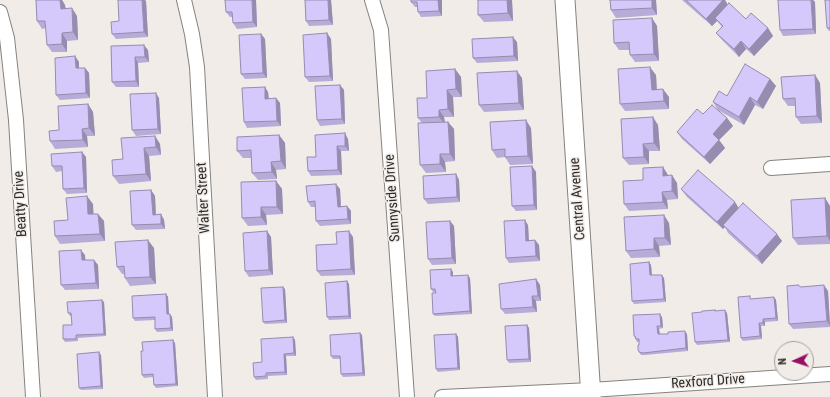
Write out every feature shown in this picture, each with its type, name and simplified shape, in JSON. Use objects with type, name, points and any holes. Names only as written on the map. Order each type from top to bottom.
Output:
[{"type":"main road","name":"Central Avenue","points":[[565,0],[591,393]]},
{"type":"street","name":"Walter Street","points":[[184,0],[192,34],[197,67],[215,397]]},
{"type":"street","name":"Sunnyside Drive","points":[[372,0],[381,30],[407,397]]},
{"type":"street","name":"Beatty Drive","points":[[0,12],[7,38],[16,120],[33,397]]},
{"type":"street","points":[[771,168],[830,164]]},
{"type":"street","name":"Rexford Drive","points":[[442,397],[591,393],[830,374]]},
{"type":"building","points":[[36,0],[60,0],[61,9],[72,8],[73,32],[62,33],[62,44],[47,45],[45,21],[37,21]]},
{"type":"building","points":[[118,0],[142,0],[144,32],[112,34],[111,22],[119,21]]},
{"type":"building","points":[[225,0],[252,0],[253,22],[233,23],[232,12],[226,12]]},
{"type":"building","points":[[305,0],[328,0],[329,20],[306,21]]},
{"type":"building","points":[[411,0],[438,0],[439,11],[418,12],[417,2],[411,2]]},
{"type":"building","points":[[478,0],[507,0],[508,13],[478,15]]},
{"type":"building","points":[[610,0],[652,0],[652,8],[611,10]]},
{"type":"building","points":[[686,0],[723,0],[706,19]]},
{"type":"building","points":[[778,0],[811,0],[813,29],[780,30]]},
{"type":"building","points":[[825,0],[830,0],[830,28],[827,28]]},
{"type":"building","points":[[729,3],[746,19],[751,13],[768,28],[749,49],[741,41],[734,49],[716,33],[723,26],[715,18]]},
{"type":"building","points":[[652,18],[654,54],[630,55],[629,42],[614,43],[613,20]]},
{"type":"building","points":[[327,33],[330,76],[305,77],[303,35]]},
{"type":"building","points":[[261,34],[263,73],[241,74],[239,35]]},
{"type":"building","points":[[513,37],[514,56],[473,58],[472,39]]},
{"type":"building","points":[[144,45],[145,57],[135,57],[136,81],[112,82],[111,46]]},
{"type":"building","points":[[75,56],[76,68],[85,68],[86,93],[56,95],[55,58]]},
{"type":"building","points":[[745,64],[770,79],[757,102],[750,97],[739,117],[713,102],[719,91],[727,96]]},
{"type":"building","points":[[650,67],[652,90],[663,89],[664,101],[620,104],[618,69]]},
{"type":"building","points":[[455,69],[456,89],[447,90],[448,109],[439,110],[439,117],[418,118],[417,98],[427,98],[426,71]]},
{"type":"building","points":[[517,71],[519,103],[479,105],[477,73]]},
{"type":"building","points":[[815,75],[817,116],[796,117],[795,98],[783,99],[781,77]]},
{"type":"building","points":[[340,85],[342,119],[317,120],[315,86]]},
{"type":"building","points":[[265,87],[265,99],[276,98],[277,121],[244,122],[242,88]]},
{"type":"building","points":[[156,93],[158,129],[132,130],[130,94]]},
{"type":"building","points":[[88,104],[89,128],[82,129],[83,140],[50,141],[49,131],[59,130],[58,106]]},
{"type":"building","points":[[712,105],[727,118],[713,134],[719,140],[704,157],[677,132],[697,109],[703,114]]},
{"type":"building","points":[[653,117],[654,143],[643,144],[644,157],[623,158],[621,119]]},
{"type":"building","points":[[526,120],[528,156],[505,157],[505,149],[492,150],[490,122]]},
{"type":"building","points":[[448,122],[450,154],[440,154],[440,164],[420,165],[418,123]]},
{"type":"building","points":[[345,133],[345,146],[337,146],[338,170],[308,171],[307,157],[316,157],[315,135]]},
{"type":"building","points":[[279,135],[281,161],[271,162],[272,172],[252,173],[251,150],[237,151],[237,137]]},
{"type":"building","points":[[155,136],[156,147],[144,148],[146,174],[113,176],[112,160],[123,159],[121,138]]},
{"type":"building","points":[[82,152],[84,188],[63,189],[62,166],[52,166],[51,154]]},
{"type":"building","points":[[532,166],[534,205],[512,206],[510,167]]},
{"type":"building","points":[[663,167],[663,176],[672,175],[672,191],[662,192],[663,202],[624,204],[623,181],[643,180],[643,168]]},
{"type":"building","points":[[698,170],[735,202],[717,222],[681,189]]},
{"type":"building","points":[[456,174],[457,197],[424,199],[423,176]]},
{"type":"building","points":[[276,181],[277,207],[261,207],[261,217],[242,218],[241,182]]},
{"type":"building","points":[[336,184],[338,207],[347,206],[348,219],[316,221],[315,201],[308,202],[306,186]]},
{"type":"building","points":[[151,190],[153,215],[161,214],[161,224],[132,225],[130,191]]},
{"type":"building","points":[[87,196],[88,214],[98,214],[100,234],[55,236],[54,221],[68,220],[66,198]]},
{"type":"building","points":[[825,198],[827,236],[793,238],[791,200]]},
{"type":"building","points":[[743,203],[777,234],[757,256],[723,225]]},
{"type":"building","points":[[664,215],[665,238],[654,238],[654,249],[626,251],[624,217]]},
{"type":"building","points":[[525,220],[526,241],[535,240],[536,256],[506,258],[504,221]]},
{"type":"building","points":[[450,221],[452,258],[428,259],[426,222]]},
{"type":"building","points":[[267,231],[269,270],[245,271],[243,233]]},
{"type":"building","points":[[349,231],[351,269],[317,271],[316,245],[337,244],[336,232]]},
{"type":"building","points":[[148,240],[150,277],[125,278],[124,266],[117,267],[115,242]]},
{"type":"building","points":[[81,250],[82,260],[94,260],[96,283],[61,285],[59,251]]},
{"type":"building","points":[[649,262],[650,275],[662,275],[664,299],[632,301],[630,264]]},
{"type":"building","points":[[451,269],[451,276],[468,275],[470,311],[433,314],[432,293],[436,293],[435,289],[431,289],[430,270]]},
{"type":"building","points":[[536,279],[538,296],[532,296],[533,307],[501,309],[499,284]]},
{"type":"building","points":[[347,281],[349,316],[327,317],[325,283]]},
{"type":"building","points":[[798,285],[801,287],[824,285],[827,321],[789,324],[787,286]]},
{"type":"building","points":[[283,287],[285,320],[263,322],[261,288]]},
{"type":"building","points":[[166,294],[167,314],[170,314],[171,328],[155,329],[155,317],[133,318],[132,296]]},
{"type":"building","points":[[750,296],[750,299],[774,297],[776,318],[763,319],[763,323],[759,323],[760,336],[741,338],[738,297]]},
{"type":"building","points":[[102,300],[104,334],[76,335],[76,339],[63,339],[63,325],[72,325],[71,313],[68,313],[67,302]]},
{"type":"building","points":[[725,310],[728,340],[695,342],[692,313]]},
{"type":"building","points":[[660,314],[661,326],[657,326],[658,334],[685,331],[686,348],[643,353],[639,352],[639,339],[636,339],[634,336],[633,315]]},
{"type":"building","points":[[527,325],[529,359],[507,360],[505,326]]},
{"type":"building","points":[[360,333],[363,373],[341,374],[340,356],[331,356],[330,335]]},
{"type":"building","points":[[456,334],[458,368],[436,369],[434,335]]},
{"type":"building","points":[[293,337],[294,353],[284,354],[285,372],[266,373],[266,376],[254,377],[253,363],[262,362],[261,339]]},
{"type":"building","points":[[173,340],[176,384],[154,385],[153,374],[142,375],[142,342]]},
{"type":"building","points":[[99,352],[101,386],[79,388],[77,354]]}]
